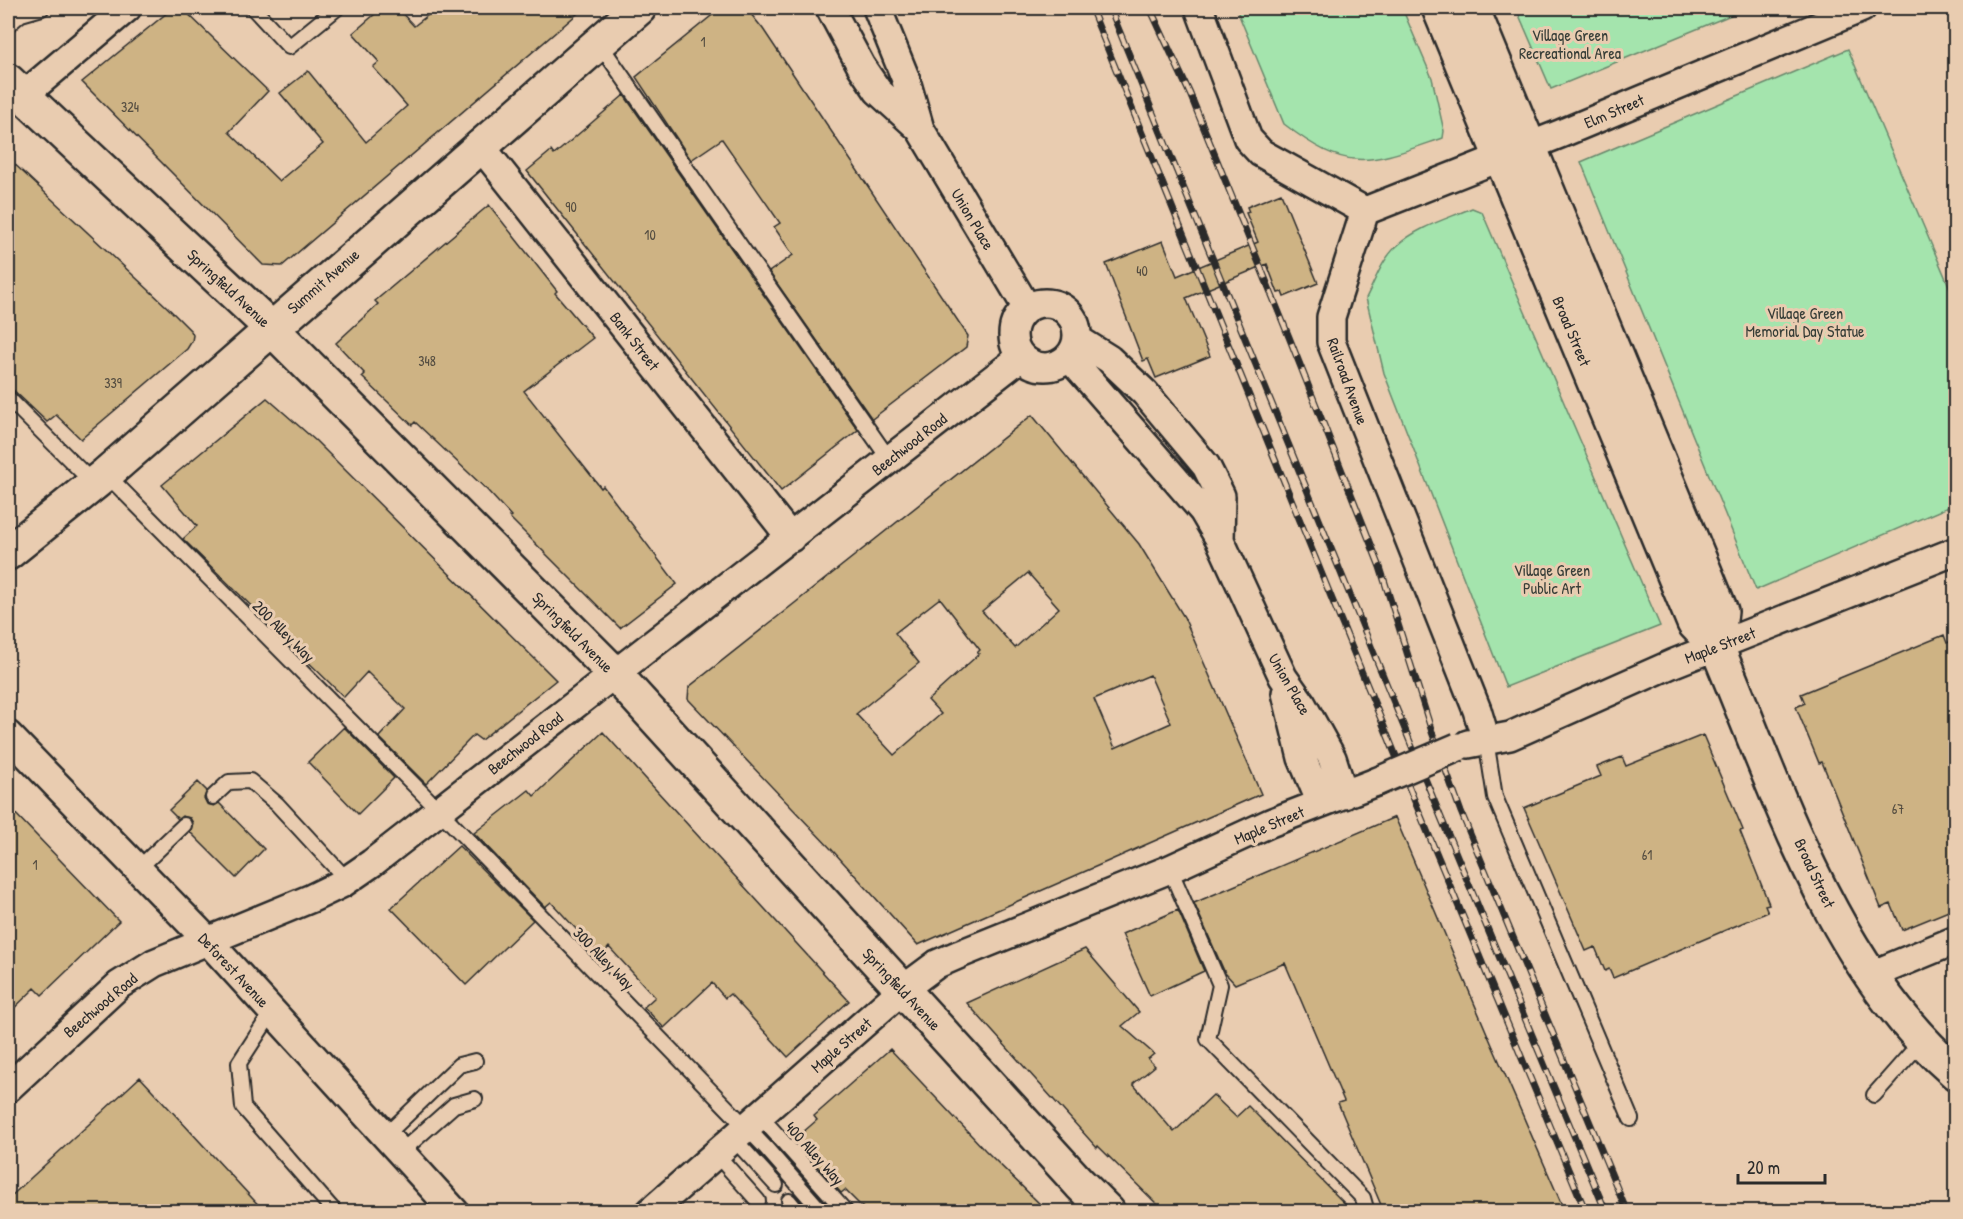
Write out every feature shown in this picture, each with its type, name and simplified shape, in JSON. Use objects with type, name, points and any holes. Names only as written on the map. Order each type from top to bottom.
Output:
[{"type":"main road","name":"Summit Avenue","points":[[8,553],[100,479],[479,144],[639,8]]},
{"type":"main road","name":"Broad Street","points":[[1439,8],[1515,151],[1721,611],[1717,647],[1808,862],[1869,976],[1921,1042],[1956,1072]]},
{"type":"main road","name":"Broad Street","points":[[1472,8],[1515,151]]},
{"type":"main road","name":"Springfield Avenue","points":[[16,88],[270,327],[615,674],[902,990],[1108,1212]]},
{"type":"street","points":[[16,88],[127,8]]},
{"type":"street","name":"Union Place","points":[[830,8],[861,66],[878,91],[920,129]]},
{"type":"street","name":"Union Place","points":[[878,8],[906,77],[920,129],[1027,308],[1037,304],[1058,305],[1073,319],[1073,348],[1203,511],[1220,540],[1283,677],[1302,758],[1333,799]]},
{"type":"street","points":[[1199,8],[1248,139],[1261,153],[1365,211]]},
{"type":"street","name":"Elm Street","points":[[1365,211],[1862,8]]},
{"type":"street","name":"Bank Street","points":[[479,144],[791,538]]},
{"type":"street","name":"Railroad Avenue","points":[[1365,211],[1330,317],[1331,342],[1478,710],[1486,740]]},
{"type":"street","points":[[1027,308],[1014,326],[1013,337],[1021,357],[1040,367],[1051,367],[1073,348]]},
{"type":"street","name":"Beechwood Road","points":[[8,1088],[119,985],[154,963],[206,939],[312,898],[347,880],[372,863],[1021,357]]},
{"type":"street","name":"Maple Street","points":[[650,1212],[902,990],[937,964],[1170,869],[1270,823],[1458,747],[1510,736],[1674,663],[1956,551]]},
{"type":"street","name":"Deforest Avenue","points":[[8,735],[206,939],[455,1212]]},
{"type":"street","points":[[1869,976],[1956,940]]},
{"type":"lane","points":[[253,8],[290,47],[337,8]]},
{"type":"lane","points":[[8,25],[21,14],[37,10]]},
{"type":"lane","points":[[599,43],[889,459]]},
{"type":"lane","name":"200 Alley Way","points":[[8,398],[100,479],[438,810]]},
{"type":"lane","points":[[1486,740],[1495,797],[1631,1119]]},
{"type":"lane","points":[[213,797],[229,782],[249,781],[277,804],[347,880]]},
{"type":"lane","name":"300 Alley Way","points":[[438,810],[739,1135]]},
{"type":"lane","points":[[138,869],[184,825]]},
{"type":"lane","points":[[1170,869],[1220,985],[1208,1040],[1363,1198],[1367,1212]]},
{"type":"lane","points":[[273,1012],[239,1063],[243,1107],[335,1212]]},
{"type":"lane","points":[[1874,1095],[1921,1042]]},
{"type":"lane","points":[[394,1144],[459,1065],[475,1061]]},
{"type":"lane","points":[[394,1144],[454,1105],[475,1099]]},
{"type":"lane","points":[[739,1135],[776,1185]]},
{"type":"lane","points":[[739,1135],[758,1201]]},
{"type":"lane","points":[[739,1135],[822,1212]]},
{"type":"lane","name":"400 Alley Way","points":[[739,1135],[846,1212]]},
{"type":"lane","points":[[789,1201],[798,1212]]},
{"type":"green space","points":[[1236,8],[1402,8],[1432,78],[1444,131],[1443,138],[1397,154],[1361,160],[1326,151],[1307,140],[1284,124]]},
{"type":"green space","name":"Village Green Recreational Area","points":[[1516,8],[1748,8],[1551,89]]},
{"type":"green space","name":"Village Green Memorial Day Statue","points":[[1848,49],[1955,300],[1955,504],[1756,590],[1581,162]]},
{"type":"green space","name":"Village Green Public Art","points":[[1472,208],[1482,212],[1660,626],[1506,687],[1384,373],[1366,298],[1383,264],[1392,251],[1405,239]]},
{"type":"building","points":[[173,8],[182,8],[268,91],[229,132],[279,181],[323,144],[280,93],[308,71],[366,142],[407,106],[373,67],[379,62],[353,33],[382,8],[397,8],[414,26],[437,8],[584,8],[282,266],[263,265],[82,82]]},
{"type":"building","points":[[721,8],[746,8],[763,29],[968,336],[966,347],[872,419],[769,272],[793,255],[774,227],[780,223],[722,139],[691,160],[636,77]]},
{"type":"building","points":[[624,95],[858,430],[781,491],[527,171],[551,151],[554,155]]},
{"type":"building","points":[[8,158],[166,306],[193,335],[187,349],[81,439],[56,415],[47,422],[8,385]]},
{"type":"building","points":[[1281,193],[1318,283],[1284,297],[1282,292],[1278,293],[1267,264],[1186,298],[1210,356],[1156,378],[1148,359],[1143,361],[1106,264],[1163,241],[1177,276],[1258,242],[1246,213],[1249,212],[1247,207]]},
{"type":"building","points":[[489,205],[557,291],[555,293],[593,338],[524,391],[601,488],[603,486],[677,584],[620,628],[509,517],[511,516],[487,490],[415,422],[412,425],[362,377],[365,374],[336,343],[378,304],[375,301]]},
{"type":"building","points":[[267,398],[316,441],[556,680],[481,740],[474,735],[426,784],[379,737],[405,709],[367,672],[344,697],[183,539],[197,526],[162,485]]},
{"type":"building","points":[[1032,415],[1139,544],[1184,617],[1261,794],[918,945],[833,851],[688,699],[689,687]],"holes":[[[1028,573],[1059,608],[1015,648],[982,611]],[[940,598],[980,650],[977,653],[979,654],[928,700],[941,714],[894,755],[856,714],[919,663],[895,633]],[[1150,675],[1171,723],[1115,748],[1094,699]]]},
{"type":"building","points":[[1944,635],[1947,643],[1956,639],[1956,908],[1902,930],[1891,904],[1881,908],[1822,762],[1819,763],[1796,707],[1805,703],[1801,694]]},
{"type":"building","points":[[344,727],[394,778],[358,814],[308,762]]},
{"type":"building","points":[[603,732],[849,1001],[788,1057],[730,994],[725,998],[712,983],[664,1028],[644,1007],[655,997],[609,947],[601,956],[551,902],[545,907],[474,833],[529,790],[534,796]]},
{"type":"building","points":[[1703,735],[1743,830],[1740,831],[1769,904],[1765,905],[1768,912],[1613,978],[1609,969],[1605,971],[1595,947],[1586,951],[1524,808],[1601,776],[1597,767],[1622,757],[1626,766]]},
{"type":"building","points":[[198,782],[207,791],[204,798],[207,804],[214,806],[219,803],[264,849],[236,878],[190,832],[193,823],[190,818],[182,816],[178,819],[169,810]]},
{"type":"building","points":[[8,806],[119,921],[42,995],[35,988],[8,1014]]},
{"type":"building","points":[[1395,817],[1565,1212],[1384,1212],[1338,1103],[1344,1101],[1285,963],[1235,984],[1225,973],[1194,903]]},
{"type":"building","points":[[459,846],[533,920],[466,985],[391,908]]},
{"type":"building","points":[[1178,910],[1204,971],[1150,996],[1122,934]]},
{"type":"building","points":[[1085,949],[1139,1012],[1122,1026],[1154,1054],[1148,1059],[1155,1066],[1133,1084],[1174,1132],[1213,1095],[1236,1117],[1248,1106],[1353,1212],[1165,1212],[1098,1146],[1097,1148],[967,1003]]},
{"type":"building","points":[[890,1049],[985,1150],[1048,1212],[867,1212],[845,1190],[841,1193],[794,1140],[817,1120],[814,1116]]},
{"type":"building","points":[[140,1077],[265,1212],[8,1212],[8,1199]]},
{"type":"railway","points":[[1091,8],[1398,761],[1586,1212]]},
{"type":"railway","points":[[1110,8],[1442,820],[1606,1212]]},
{"type":"railway","points":[[1150,8],[1190,94],[1289,337],[1380,567],[1432,732],[1461,812],[1627,1212]]}]
